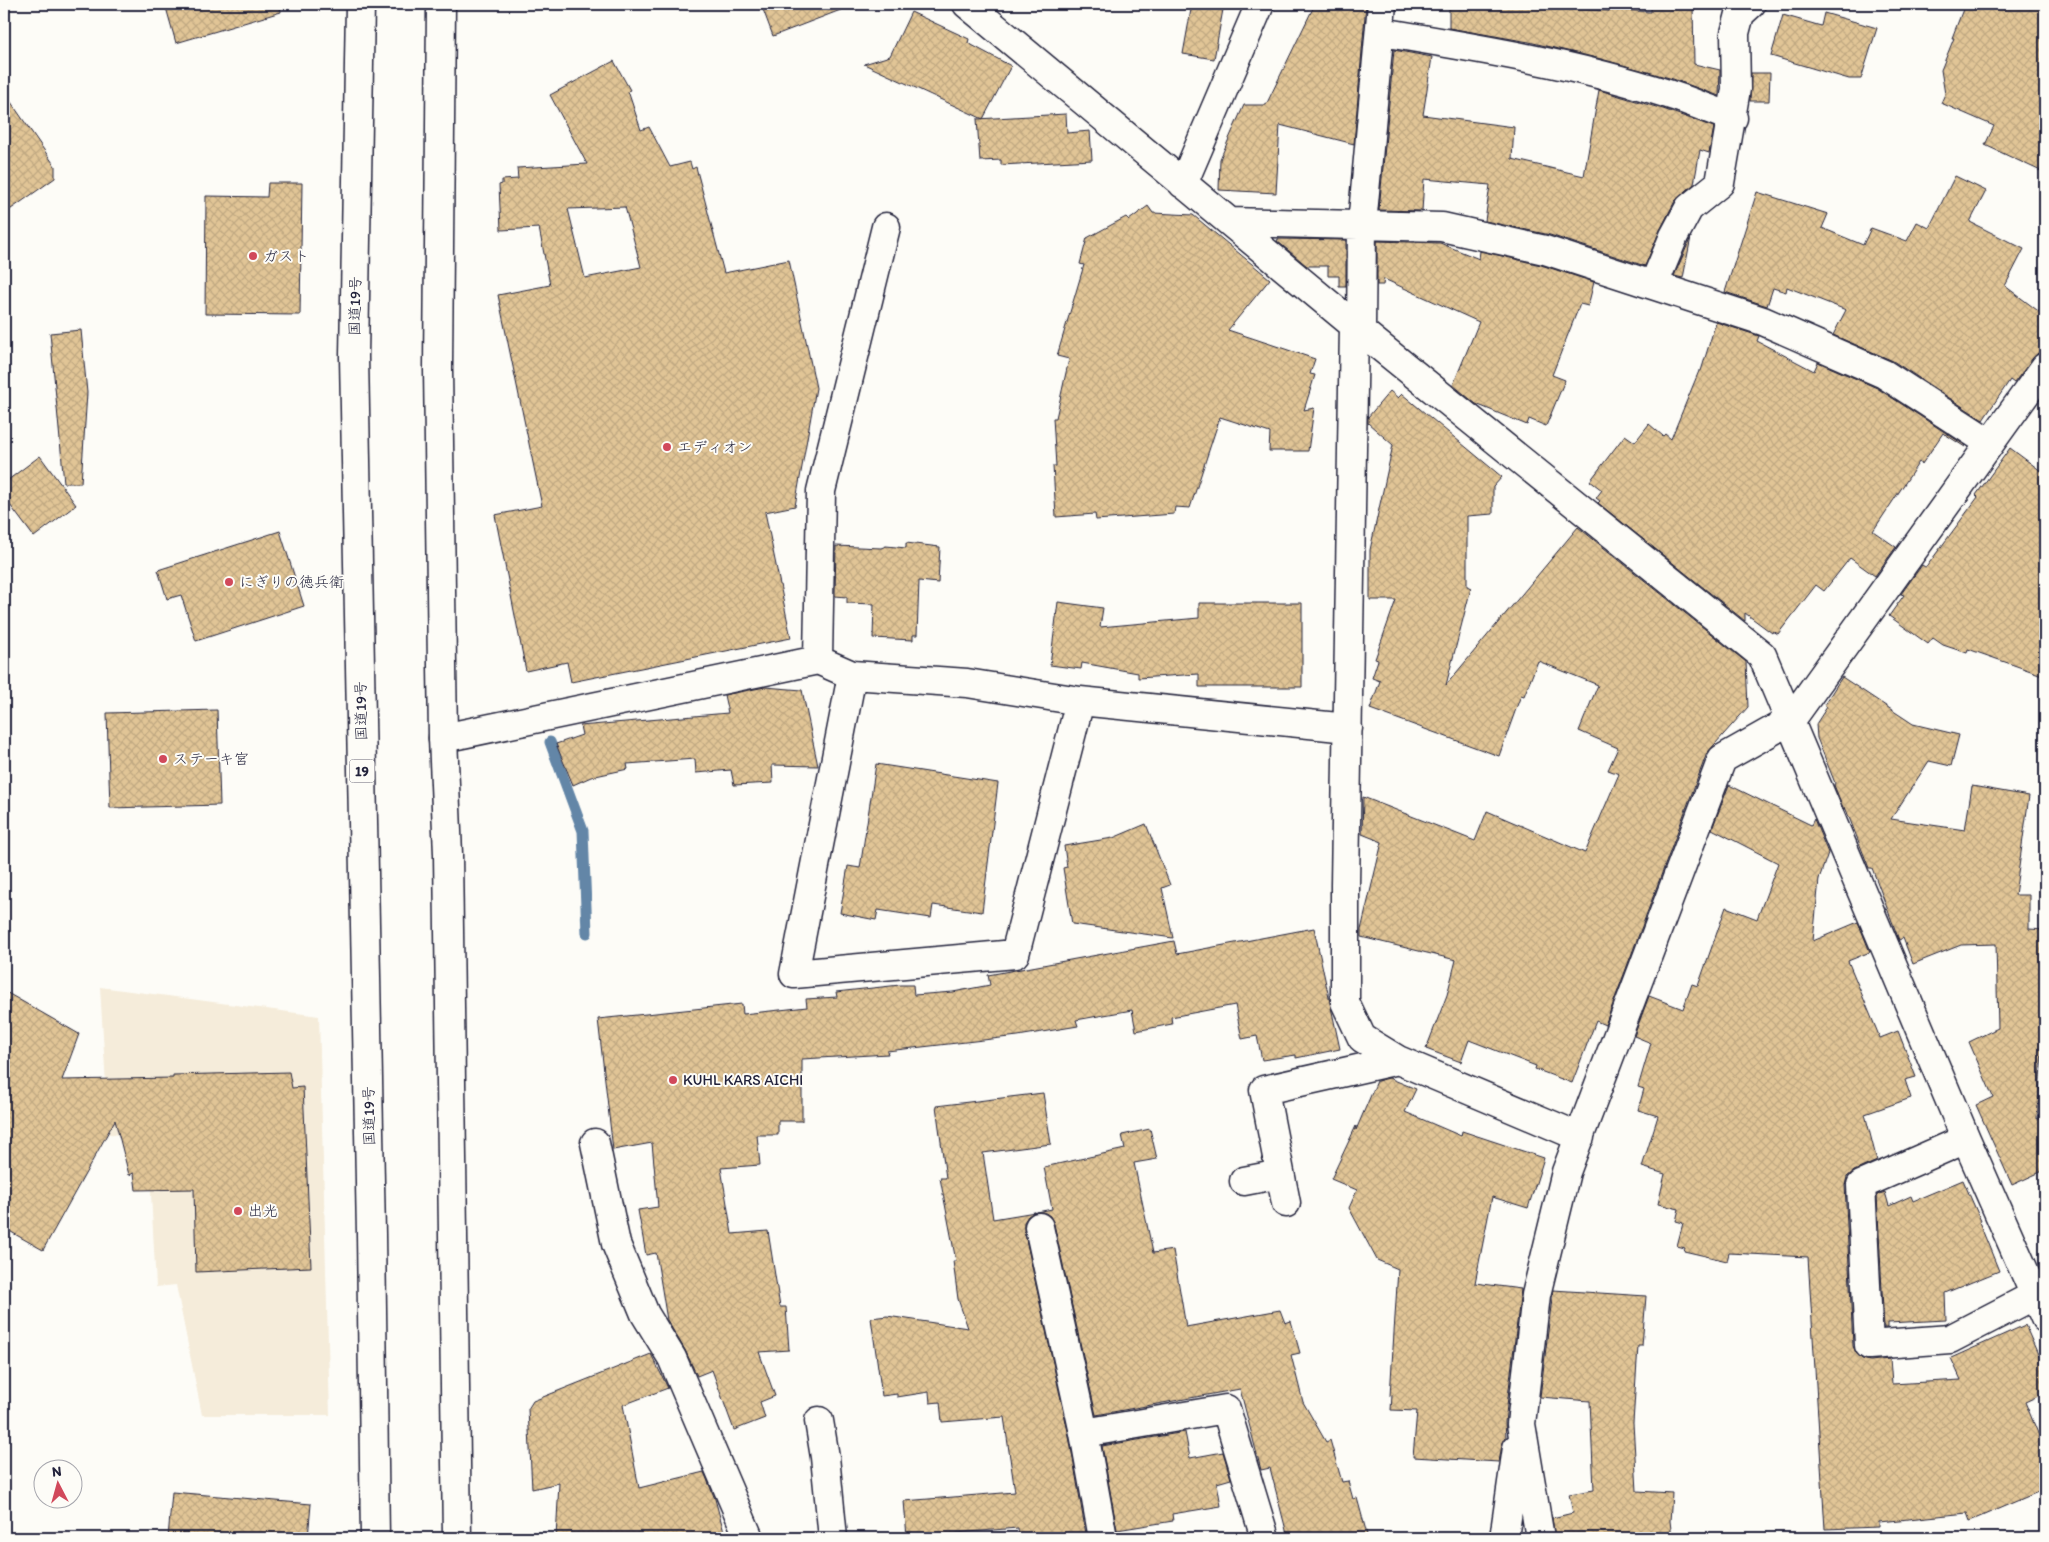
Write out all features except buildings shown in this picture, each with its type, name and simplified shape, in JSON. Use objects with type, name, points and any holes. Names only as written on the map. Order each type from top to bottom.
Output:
[{"type":"main road","name":"国道19号","points":[[360,4],[354,357],[371,1204],[375,1538]]},
{"type":"main road","points":[[440,4],[438,368],[443,738],[448,854],[457,1538]]},
{"type":"main road","points":[[967,4],[1358,328],[1762,655],[1966,1139],[2040,1306],[1950,1339],[1868,1345],[1861,1185],[1966,1139]]},
{"type":"main road","points":[[1183,184],[1260,4]]},
{"type":"main road","points":[[1382,4],[1381,32],[1362,225],[1358,328],[1344,885],[1345,1002],[1362,1038],[1398,1060],[1580,1137]]},
{"type":"main road","points":[[1654,284],[1674,236],[1689,208],[1720,183],[1736,89],[1735,33],[1740,14],[1751,4]]},
{"type":"main road","points":[[1381,32],[1579,69],[1668,94],[1732,118]]},
{"type":"main road","points":[[1230,222],[1442,227],[1545,250],[1764,321],[1884,374],[1990,443]]},
{"type":"main road","points":[[818,660],[821,491],[886,227]]},
{"type":"main road","points":[[1504,1538],[1521,1424],[1536,1295],[1566,1172],[1722,759],[1791,720],[2045,367]]},
{"type":"main road","points":[[443,738],[818,660],[852,676],[967,683],[1080,701],[1348,728]]},
{"type":"main road","points":[[852,676],[794,974],[1015,954],[1080,701]]},
{"type":"main road","points":[[1286,1203],[1264,1090],[1398,1060]]},
{"type":"main road","points":[[595,1143],[616,1244],[645,1314],[672,1358],[749,1538]]},
{"type":"main road","points":[[1244,1181],[1280,1174]]},
{"type":"main road","points":[[1038,1227],[1084,1433],[1103,1538]]},
{"type":"main road","points":[[1084,1433],[1226,1409],[1265,1538]]},
{"type":"main road","points":[[819,1420],[825,1457],[833,1538]]},
{"type":"main road","points":[[1521,1424],[1540,1538]]},
{"type":"shaded area","name":"出光","points":[[100,987],[319,1016],[330,1415],[202,1415],[176,1285],[156,1287],[148,1137],[109,1134]]},
{"type":"waterway","points":[[550,742],[583,831],[587,933]]},
{"type":"place","name":"ガスト","points":[[253,256]]},
{"type":"place","name":"エディオン","points":[[667,447]]},
{"type":"place","name":"にぎりの徳兵衛","points":[[229,582]]},
{"type":"place","name":"ステーキ宮","points":[[163,759]]},
{"type":"place","name":"KUHL KARS AICHI","points":[[673,1080]]},
{"type":"place","name":"出光","points":[[238,1211]]}]
